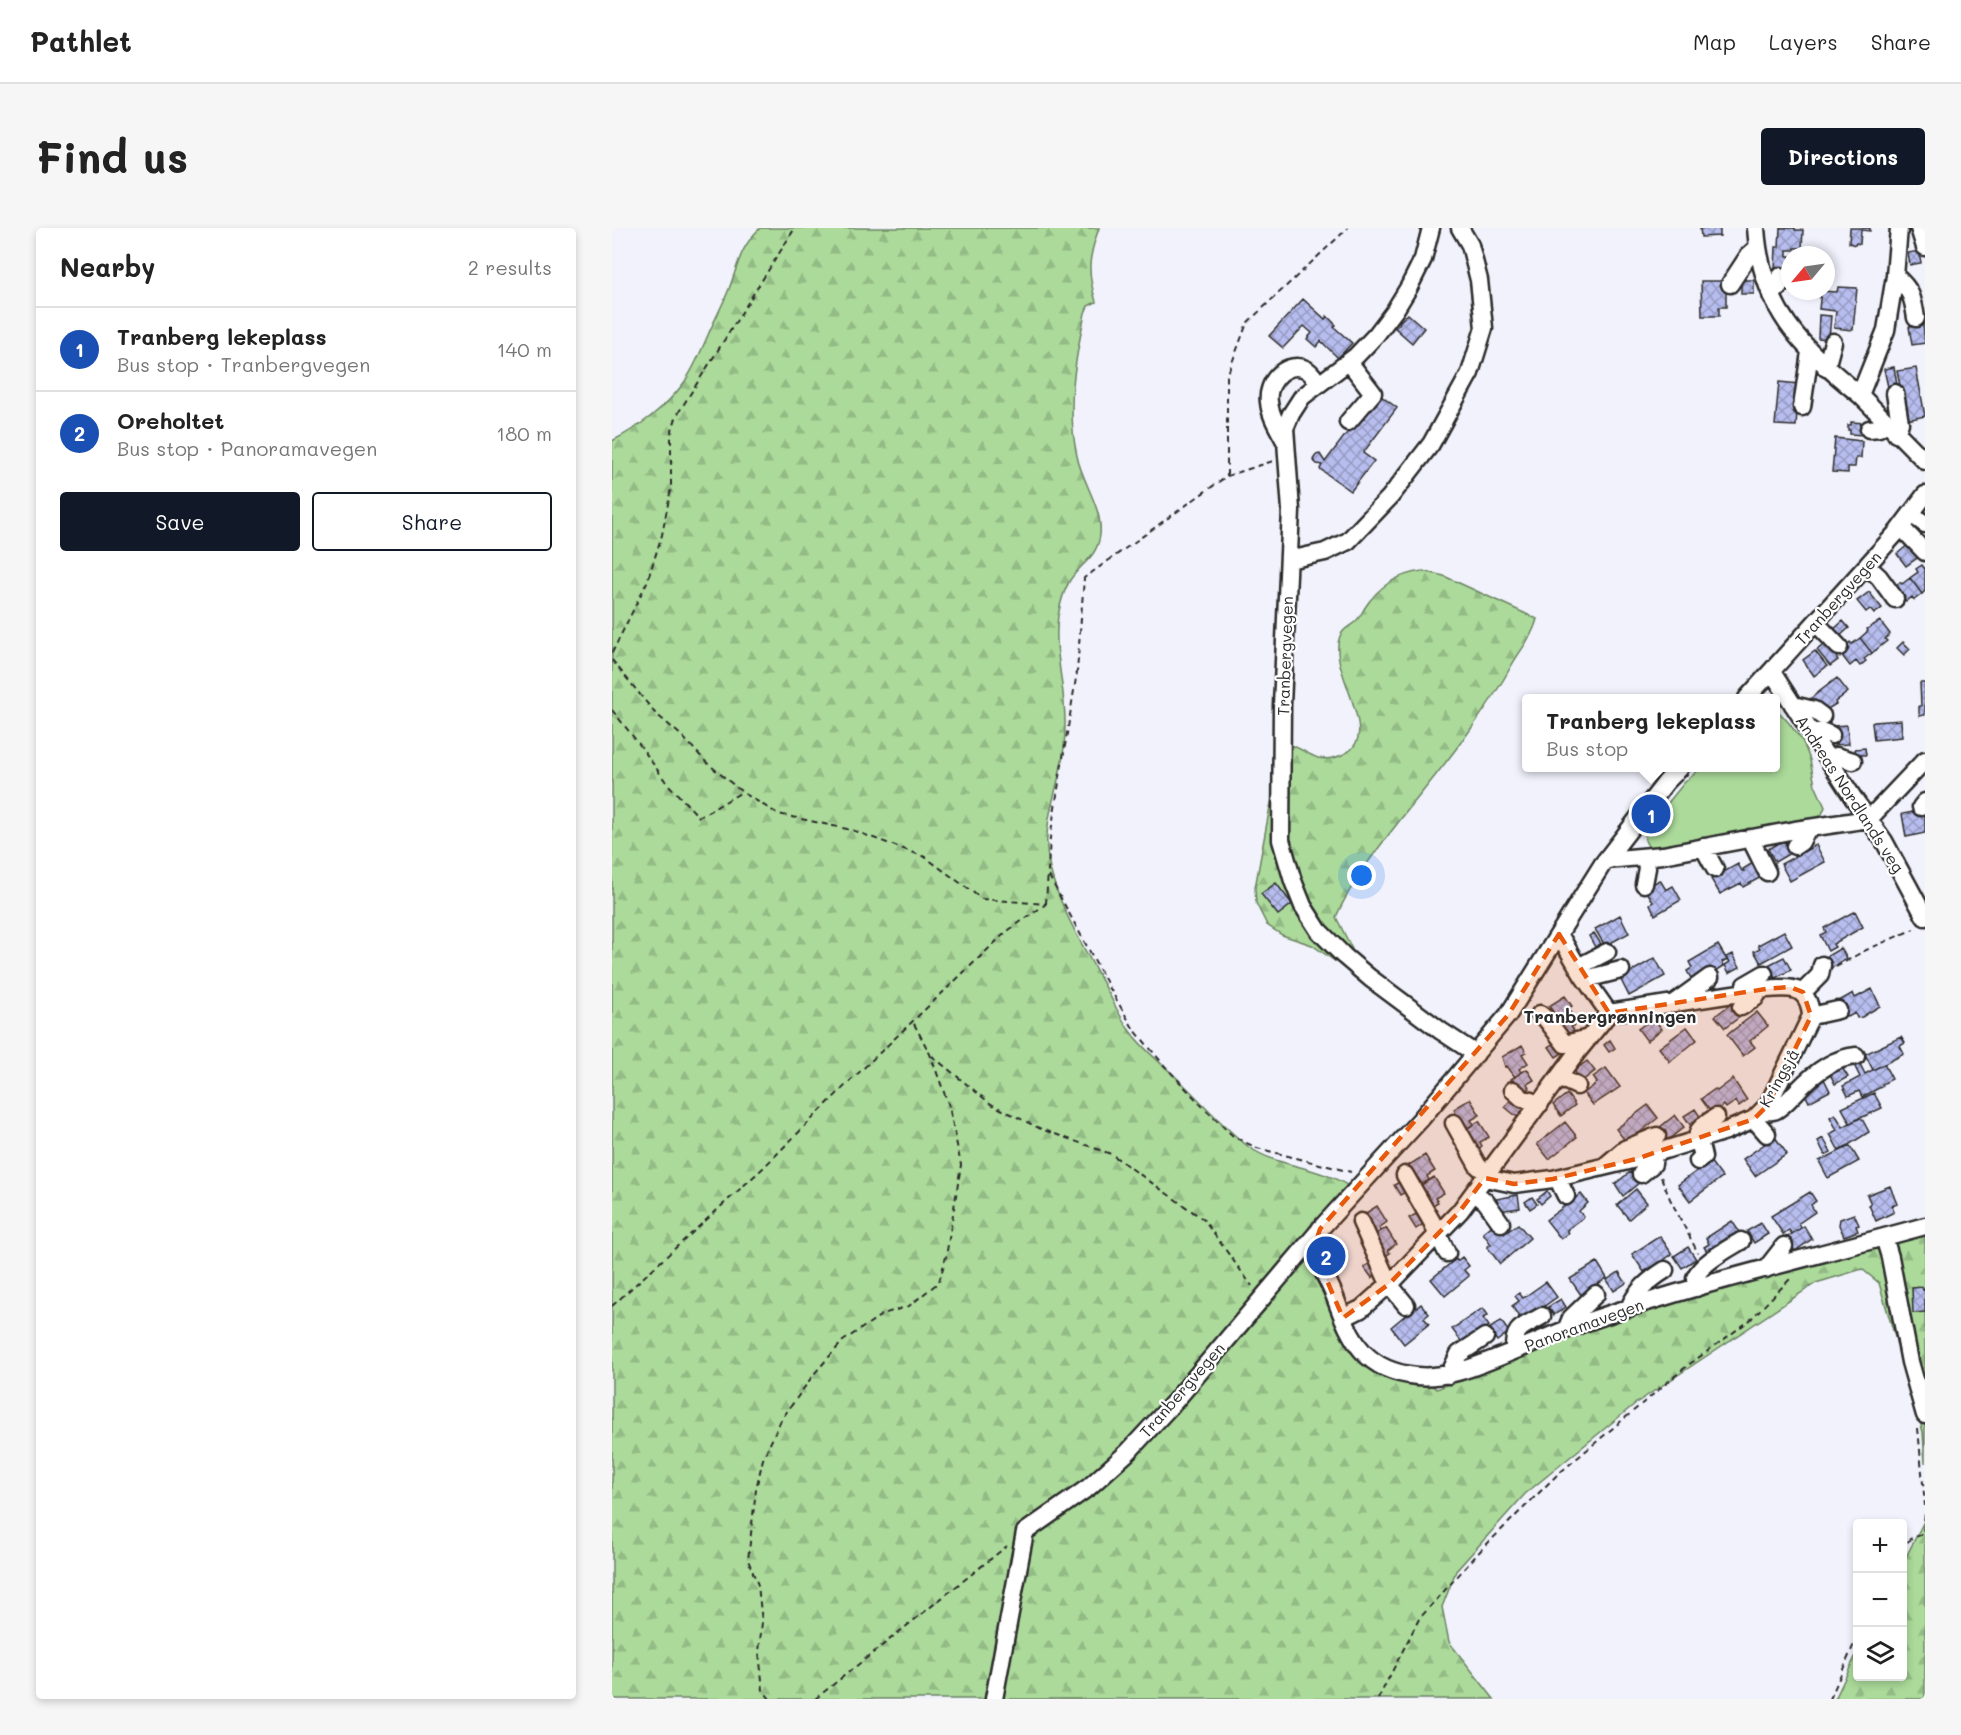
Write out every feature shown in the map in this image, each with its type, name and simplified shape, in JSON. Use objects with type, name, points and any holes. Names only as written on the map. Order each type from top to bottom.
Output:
[{"type":"street","name":"Tranbergvegen","points":[[1431,228],[1423,260],[1405,295],[1376,335],[1349,362],[1302,397],[1285,428],[1291,510],[1282,705],[1281,840],[1303,906],[1319,931],[1344,956],[1441,1031],[1476,1054]]},
{"type":"street","points":[[1289,561],[1324,552],[1348,541],[1390,497],[1431,444],[1470,373],[1484,328],[1479,280],[1470,245],[1460,228]]},
{"type":"street","points":[[1756,228],[1757,248],[1767,286],[1782,316],[1798,339],[1826,368],[1860,395],[1925,461]]},
{"type":"street","points":[[1860,395],[1886,330],[1895,276],[1899,228]]},
{"type":"street","points":[[1919,228],[1925,247]]},
{"type":"street","points":[[1730,284],[1749,255],[1757,248]]},
{"type":"street","points":[[1895,276],[1904,283],[1913,296],[1917,318]]},
{"type":"street","points":[[1771,295],[1779,287],[1781,280]]},
{"type":"street","points":[[1826,368],[1833,342]]},
{"type":"street","points":[[1802,407],[1810,352]]},
{"type":"street","points":[[1348,423],[1373,393],[1349,362]]},
{"type":"street","points":[[1288,450],[1268,400],[1271,385],[1278,374],[1289,367],[1304,368],[1319,384]]},
{"type":"street","points":[[1869,429],[1891,428],[1900,423],[1895,393]]},
{"type":"street","name":"Tranbergvegen","points":[[1752,694],[1772,672],[1802,649],[1816,623],[1906,521],[1925,495]]},
{"type":"street","points":[[1906,521],[1925,524]]},
{"type":"street","points":[[1906,521],[1925,552]]},
{"type":"street","points":[[1867,566],[1879,577],[1895,599]]},
{"type":"street","points":[[1816,623],[1839,647]]},
{"type":"street","name":"Andreas Nordlands veg","points":[[1772,672],[1884,841],[1921,922]]},
{"type":"street","points":[[1793,705],[1814,710],[1822,716]]},
{"type":"street","points":[[1811,732],[1824,732],[1831,735]]},
{"type":"street","points":[[1828,759],[1836,756],[1852,761]]},
{"type":"street","points":[[1606,860],[1703,847],[1869,819],[1925,761]]},
{"type":"street","name":"Tranbergvegen","points":[[1025,1532],[1089,1487],[1128,1452],[1176,1400],[1261,1298],[1318,1237],[1476,1054],[1508,1015],[1606,860],[1676,772]]},
{"type":"street","points":[[1795,846],[1801,842],[1808,828]]},
{"type":"street","points":[[1750,838],[1767,872]]},
{"type":"street","points":[[1703,847],[1715,868]]},
{"type":"street","points":[[1644,884],[1647,868],[1645,856]]},
{"type":"street","points":[[1559,934],[1582,973],[1610,1013]]},
{"type":"street","points":[[1582,973],[1607,952]]},
{"type":"street","points":[[1582,973],[1621,970]]},
{"type":"street","points":[[1803,992],[1821,970]]},
{"type":"street","points":[[1661,1018],[1673,1005],[1710,977]]},
{"type":"street","points":[[1343,1318],[1361,1308],[1389,1284],[1460,1210],[1610,1013],[1790,987],[1803,992],[1810,1005],[1811,1016],[1838,1010]]},
{"type":"street","points":[[1540,1014],[1565,1044],[1589,1038]]},
{"type":"street","name":"Kringsjå","points":[[1486,1176],[1514,1184],[1562,1177],[1603,1167],[1650,1163],[1697,1140],[1726,1131],[1758,1115],[1768,1105],[1811,1016]]},
{"type":"street","points":[[1767,1134],[1758,1115],[1774,1111],[1785,1104],[1805,1083],[1836,1061],[1856,1056]]},
{"type":"street","points":[[1557,1080],[1577,1086]]},
{"type":"street","points":[[1513,1090],[1522,1098],[1540,1104]]},
{"type":"street","points":[[1698,1161],[1703,1157],[1697,1140],[1697,1132],[1704,1124],[1716,1117]]},
{"type":"street","points":[[1455,1123],[1478,1166],[1486,1176]]},
{"type":"street","points":[[1603,1167],[1625,1149],[1657,1136]]},
{"type":"street","points":[[1405,1175],[1447,1253]]},
{"type":"street","points":[[1562,1177],[1561,1186],[1566,1196]]},
{"type":"street","points":[[1474,1192],[1486,1202],[1501,1223]]},
{"type":"street","points":[[1361,1222],[1389,1284],[1406,1305]]},
{"type":"street","name":"Panoramavegen","points":[[1318,1237],[1319,1262],[1353,1341],[1367,1357],[1384,1367],[1400,1373],[1419,1376],[1449,1374],[1470,1368],[1629,1308],[1798,1260],[1858,1240],[1884,1237],[1925,1226]]},
{"type":"street","points":[[1884,1237],[1890,1257],[1921,1420]]},
{"type":"street","points":[[1696,1288],[1695,1278],[1705,1266],[1741,1241]]},
{"type":"street","points":[[1766,1269],[1784,1246]]},
{"type":"street","points":[[1629,1308],[1634,1296],[1652,1278],[1665,1270]]},
{"type":"street","points":[[1566,1330],[1570,1318],[1596,1294]]},
{"type":"street","points":[[1514,1351],[1514,1338],[1520,1328],[1542,1316]]},
{"type":"street","points":[[1449,1374],[1459,1354],[1485,1337]]},
{"type":"street","points":[[994,1699],[1025,1532]]},
{"type":"path","points":[[612,653],[647,582],[662,535],[671,488],[670,434],[677,415],[795,228]]},
{"type":"path","points":[[1227,476],[1227,376],[1247,323],[1348,228]]},
{"type":"path","points":[[1046,904],[1050,838],[1077,672],[1084,579],[1227,476],[1288,450]]},
{"type":"path","points":[[612,660],[655,714],[682,736],[706,762],[742,792],[778,814],[852,830],[925,857],[982,899],[1046,904]]},
{"type":"path","points":[[612,710],[666,782],[699,817],[742,792]]},
{"type":"path","points":[[1048,874],[1133,1028],[1163,1064],[1234,1137],[1257,1148],[1368,1177]]},
{"type":"path","points":[[612,1306],[739,1190],[1006,932],[1046,904]]},
{"type":"path","points":[[1821,970],[1921,922]]},
{"type":"path","points":[[770,1699],[763,1690],[759,1652],[762,1622],[758,1585],[748,1560],[756,1489],[763,1459],[782,1420],[814,1374],[843,1341],[884,1314],[909,1306],[932,1288],[939,1282],[946,1257],[961,1166],[949,1106],[930,1054],[913,1022]]},
{"type":"path","points":[[930,1054],[991,1104],[1041,1129],[1111,1154],[1203,1219],[1261,1298]]},
{"type":"path","points":[[1650,1163],[1657,1166],[1670,1199],[1705,1266]]},
{"type":"path","points":[[1378,1699],[1419,1619],[1482,1549],[1557,1475],[1687,1366],[1749,1321],[1797,1273],[1798,1260]]},
{"type":"path","points":[[1921,1420],[1925,1506]]},
{"type":"path","points":[[1907,1544],[1910,1539],[1923,1534],[1925,1513]]},
{"type":"path","points":[[814,1699],[1025,1532]]},
{"type":"path","points":[[1830,1699],[1853,1644]]},
{"type":"highlighted area","points":[[1559,934],[1609,1013],[1766,989],[1790,987],[1803,992],[1811,1016],[1768,1105],[1754,1119],[1636,1159],[1553,1179],[1514,1184],[1485,1178],[1460,1211],[1389,1284],[1343,1318],[1319,1262],[1315,1245],[1320,1229],[1508,1015]]},
{"type":"green space","points":[[760,228],[1099,228],[1090,265],[1096,302],[1088,306],[1085,313],[1075,366],[1072,420],[1077,456],[1098,515],[1100,535],[1092,556],[1067,586],[1058,616],[1057,643],[1065,711],[1065,735],[1064,751],[1048,828],[1049,865],[1061,902],[1079,940],[1122,1019],[1144,1048],[1249,1147],[1272,1159],[1325,1175],[1350,1187],[1305,1236],[1358,1345],[1437,1389],[1541,1347],[1700,1290],[1925,1234],[1925,1463],[1923,1432],[1879,1283],[1862,1269],[1816,1283],[1636,1403],[1525,1494],[1456,1571],[1442,1607],[1449,1642],[1494,1699],[612,1699],[612,441],[651,416],[683,384],[697,360],[729,289],[740,257]]},
{"type":"green space","points":[[1423,571],[1444,576],[1537,619],[1530,637],[1476,722],[1358,876],[1336,917],[1352,949],[1348,956],[1336,962],[1312,945],[1282,935],[1267,925],[1256,903],[1255,888],[1269,812],[1285,743],[1325,759],[1344,754],[1355,745],[1359,732],[1357,717],[1340,666],[1338,650],[1341,633],[1357,620],[1369,601],[1382,588],[1404,575]]},
{"type":"green space","points":[[1780,713],[1803,742],[1810,760],[1815,785],[1825,807],[1820,819],[1775,825],[1651,849],[1645,839],[1647,829],[1684,783],[1696,772],[1780,772]]},
{"type":"green space","points":[[1925,1519],[1925,1699],[1835,1699],[1853,1661],[1853,1681],[1907,1681],[1907,1555]]},
{"type":"building","points":[[1700,228],[1720,228],[1720,236],[1701,237]]},
{"type":"building","points":[[1780,228],[1803,230],[1802,246],[1781,246],[1781,271],[1775,270],[1776,247],[1779,247]]},
{"type":"building","points":[[1850,228],[1870,228],[1870,231],[1861,230],[1860,244],[1855,245],[1849,243]]},
{"type":"building","points":[[1919,251],[1921,263],[1910,265],[1908,253]]},
{"type":"building","points":[[1741,280],[1754,280],[1754,294],[1741,294]]},
{"type":"building","points":[[1701,281],[1726,281],[1726,307],[1719,307],[1719,316],[1702,316]]},
{"type":"building","points":[[1838,287],[1857,288],[1853,330],[1834,328],[1836,311],[1819,309],[1820,300],[1835,300],[1835,292]]},
{"type":"building","points":[[1303,299],[1325,319],[1327,316],[1336,325],[1334,327],[1352,343],[1338,358],[1321,341],[1316,347],[1307,339],[1312,333],[1304,326],[1283,348],[1269,336]]},
{"type":"building","points":[[1408,314],[1424,328],[1412,343],[1395,328]]},
{"type":"building","points":[[1819,315],[1831,316],[1829,339],[1818,338]]},
{"type":"building","points":[[1923,325],[1925,343],[1912,345],[1909,327]]},
{"type":"building","points":[[1894,367],[1897,385],[1888,387],[1884,369]]},
{"type":"building","points":[[1916,368],[1925,416],[1907,420],[1897,371]]},
{"type":"building","points":[[1779,382],[1799,384],[1796,426],[1775,425]]},
{"type":"building","points":[[1377,393],[1397,408],[1363,453],[1374,461],[1351,491],[1320,469],[1322,465],[1313,460],[1316,455],[1320,454],[1325,462]]},
{"type":"building","points":[[1851,422],[1865,423],[1863,435],[1850,434],[1848,425],[1851,425]]},
{"type":"building","points":[[1835,438],[1862,441],[1861,458],[1856,458],[1855,467],[1848,467],[1848,473],[1832,472]]},
{"type":"building","points":[[1910,543],[1920,556],[1906,566],[1897,554]]},
{"type":"building","points":[[1922,565],[1925,569],[1925,591],[1922,594],[1910,578],[1918,572],[1916,569]]},
{"type":"building","points":[[1910,578],[1922,594],[1906,602],[1894,587]]},
{"type":"building","points":[[1869,592],[1882,608],[1874,614],[1870,609],[1866,612],[1857,601]]},
{"type":"building","points":[[1843,621],[1849,628],[1839,637],[1833,630]]},
{"type":"building","points":[[1880,621],[1890,634],[1885,639],[1887,641],[1872,653],[1860,638],[1868,631],[1867,629]]},
{"type":"building","points":[[1860,638],[1872,653],[1864,659],[1866,661],[1860,666],[1856,661],[1850,666],[1840,653],[1850,642],[1852,644]]},
{"type":"building","points":[[1829,641],[1838,653],[1835,655],[1838,660],[1830,666],[1817,650]]},
{"type":"building","points":[[1903,642],[1910,649],[1904,655],[1897,648]]},
{"type":"building","points":[[1815,651],[1827,666],[1814,676],[1803,660]]},
{"type":"building","points":[[1837,678],[1848,692],[1835,702],[1836,704],[1821,713],[1810,699]]},
{"type":"building","points":[[1920,683],[1925,683],[1925,715],[1920,716],[1919,706],[1921,706]]},
{"type":"building","points":[[1901,720],[1902,737],[1874,740],[1872,723]]},
{"type":"building","points":[[1847,725],[1849,744],[1834,745],[1833,726]]},
{"type":"building","points":[[1865,748],[1866,755],[1856,755],[1855,749]]},
{"type":"building","points":[[1925,810],[1925,833],[1906,837],[1902,814]]},
{"type":"building","points":[[1785,839],[1792,852],[1775,862],[1768,849]]},
{"type":"building","points":[[1816,845],[1825,862],[1790,881],[1781,864]]},
{"type":"building","points":[[1756,861],[1765,875],[1743,887],[1741,883],[1720,894],[1711,879],[1738,864],[1744,871],[1743,869]]},
{"type":"building","points":[[1660,880],[1666,890],[1673,886],[1681,900],[1655,915],[1650,904],[1653,902],[1645,888]]},
{"type":"building","points":[[1276,883],[1292,904],[1278,915],[1261,894]]},
{"type":"building","points":[[1855,911],[1863,927],[1833,944],[1835,947],[1828,951],[1820,935],[1826,932],[1824,928]]},
{"type":"building","points":[[1620,915],[1629,933],[1605,946],[1595,929]]},
{"type":"building","points":[[1784,931],[1792,946],[1761,963],[1754,951],[1760,948],[1758,945]]},
{"type":"building","points":[[1594,933],[1601,944],[1595,947],[1589,936]]},
{"type":"building","points":[[1718,945],[1727,960],[1722,962],[1724,966],[1711,974],[1709,970],[1692,980],[1687,971],[1692,968],[1689,962]]},
{"type":"building","points":[[1841,948],[1847,959],[1830,969],[1824,958]]},
{"type":"building","points":[[1733,954],[1740,967],[1729,973],[1725,965],[1730,962],[1727,957]]},
{"type":"building","points":[[1784,957],[1791,970],[1775,978],[1768,965]]},
{"type":"building","points":[[1655,958],[1665,976],[1629,996],[1620,978]]},
{"type":"building","points":[[1872,989],[1880,1006],[1862,1017],[1857,1018],[1855,1013],[1848,1017],[1839,1001],[1853,993],[1855,998]]},
{"type":"building","points":[[1565,996],[1572,1006],[1566,1010],[1568,1014],[1563,1017],[1560,1014],[1556,1016],[1549,1006]]},
{"type":"building","points":[[1732,1003],[1741,1016],[1725,1028],[1715,1016]]},
{"type":"building","points":[[1571,1012],[1578,1023],[1571,1027],[1574,1031],[1565,1037],[1555,1022]]},
{"type":"building","points":[[1757,1012],[1768,1026],[1750,1041],[1755,1047],[1743,1056],[1727,1035]]},
{"type":"building","points":[[1653,1018],[1662,1029],[1647,1041],[1638,1029]]},
{"type":"building","points":[[1687,1027],[1697,1040],[1670,1062],[1659,1048]]},
{"type":"building","points":[[1901,1037],[1905,1043],[1900,1046],[1904,1054],[1873,1070],[1865,1054]]},
{"type":"building","points":[[1610,1040],[1615,1048],[1609,1052],[1604,1045]]},
{"type":"building","points":[[1557,1041],[1564,1052],[1556,1057],[1549,1047]]},
{"type":"building","points":[[1522,1045],[1526,1052],[1522,1054],[1528,1063],[1519,1069],[1521,1072],[1515,1077],[1507,1066],[1505,1067],[1502,1057]]},
{"type":"building","points":[[1858,1060],[1865,1074],[1884,1064],[1892,1079],[1862,1097],[1859,1091],[1848,1096],[1843,1086],[1860,1077],[1853,1063]]},
{"type":"building","points":[[1587,1061],[1595,1071],[1582,1081],[1574,1071]]},
{"type":"building","points":[[1841,1066],[1848,1077],[1835,1084],[1829,1072]]},
{"type":"building","points":[[1606,1068],[1620,1087],[1593,1105],[1584,1093],[1597,1083],[1593,1077]]},
{"type":"building","points":[[1527,1069],[1534,1080],[1527,1084],[1530,1088],[1521,1094],[1511,1079]]},
{"type":"building","points":[[1733,1079],[1747,1100],[1739,1106],[1736,1101],[1726,1108],[1724,1105],[1712,1114],[1701,1099]]},
{"type":"building","points":[[1824,1079],[1830,1091],[1809,1102],[1803,1090]]},
{"type":"building","points":[[1874,1093],[1882,1108],[1850,1123],[1842,1108]]},
{"type":"building","points":[[1567,1094],[1575,1105],[1561,1116],[1553,1105]]},
{"type":"building","points":[[1514,1095],[1527,1106],[1517,1117],[1505,1107]]},
{"type":"building","points":[[1470,1099],[1480,1115],[1471,1120],[1474,1124],[1467,1128],[1458,1119],[1454,1109]]},
{"type":"building","points":[[1648,1105],[1658,1118],[1627,1143],[1616,1129]]},
{"type":"building","points":[[1695,1109],[1703,1121],[1693,1129],[1684,1116]]},
{"type":"building","points":[[1835,1114],[1843,1127],[1861,1117],[1869,1132],[1839,1151],[1830,1134],[1837,1130],[1830,1117]]},
{"type":"building","points":[[1675,1115],[1684,1127],[1668,1140],[1659,1128]]},
{"type":"building","points":[[1479,1121],[1489,1137],[1480,1142],[1482,1146],[1476,1150],[1463,1131]]},
{"type":"building","points":[[1565,1122],[1577,1137],[1549,1159],[1537,1144]]},
{"type":"building","points":[[1775,1137],[1787,1154],[1755,1176],[1743,1159]]},
{"type":"building","points":[[1823,1138],[1831,1152],[1825,1155],[1818,1141]]},
{"type":"building","points":[[1850,1146],[1859,1161],[1828,1178],[1819,1161]]},
{"type":"building","points":[[1425,1155],[1435,1171],[1427,1176],[1429,1180],[1422,1184],[1415,1174],[1413,1175],[1409,1165]]},
{"type":"building","points":[[1710,1161],[1722,1177],[1690,1201],[1678,1185]]},
{"type":"building","points":[[1630,1172],[1639,1183],[1623,1196],[1615,1184]]},
{"type":"building","points":[[1434,1177],[1444,1193],[1435,1198],[1438,1202],[1431,1206],[1418,1187]]},
{"type":"building","points":[[1403,1180],[1409,1190],[1400,1195],[1394,1185]]},
{"type":"building","points":[[1890,1186],[1897,1204],[1892,1206],[1894,1212],[1876,1221],[1867,1195]]},
{"type":"building","points":[[1636,1189],[1647,1203],[1629,1219],[1617,1205]]},
{"type":"building","points":[[1547,1191],[1550,1196],[1541,1204],[1537,1199]]},
{"type":"building","points":[[1810,1192],[1816,1201],[1811,1205],[1815,1212],[1799,1223],[1801,1228],[1792,1234],[1789,1230],[1783,1234],[1771,1216]]},
{"type":"building","points":[[1581,1194],[1588,1203],[1579,1211],[1584,1217],[1567,1230],[1569,1233],[1561,1239],[1546,1220]]},
{"type":"building","points":[[1518,1195],[1520,1208],[1498,1211],[1496,1199]]},
{"type":"building","points":[[1532,1197],[1537,1204],[1530,1209],[1525,1202]]},
{"type":"building","points":[[1377,1206],[1387,1222],[1379,1228],[1381,1231],[1375,1235],[1361,1216]]},
{"type":"building","points":[[1416,1214],[1423,1224],[1416,1229],[1409,1218]]},
{"type":"building","points":[[1854,1214],[1859,1225],[1856,1226],[1858,1231],[1844,1236],[1839,1225],[1840,1219]]},
{"type":"building","points":[[1732,1221],[1742,1236],[1711,1257],[1704,1247],[1709,1244],[1706,1238]]},
{"type":"building","points":[[1495,1223],[1504,1234],[1518,1224],[1530,1238],[1500,1264],[1487,1247],[1491,1244],[1483,1233]]},
{"type":"building","points":[[1761,1223],[1768,1234],[1754,1243],[1747,1231]]},
{"type":"building","points":[[1804,1226],[1812,1239],[1795,1251],[1786,1238]]},
{"type":"building","points":[[1386,1228],[1396,1244],[1388,1250],[1390,1253],[1384,1257],[1370,1238]]},
{"type":"building","points":[[1660,1236],[1672,1254],[1644,1272],[1632,1254]]},
{"type":"building","points":[[1688,1247],[1696,1259],[1682,1268],[1674,1256]]},
{"type":"building","points":[[1462,1257],[1469,1266],[1464,1270],[1469,1276],[1445,1296],[1431,1279],[1456,1259],[1457,1261]]},
{"type":"building","points":[[1372,1262],[1379,1273],[1372,1278],[1364,1267]]},
{"type":"building","points":[[1597,1262],[1607,1278],[1581,1295],[1570,1279]]},
{"type":"building","points":[[1619,1272],[1626,1283],[1614,1291],[1607,1280]]},
{"type":"building","points":[[1546,1282],[1557,1297],[1522,1322],[1512,1306],[1519,1301],[1515,1296],[1519,1293],[1523,1298]]},
{"type":"building","points":[[1922,1287],[1923,1290],[1925,1289],[1925,1312],[1913,1313],[1912,1288]]},
{"type":"building","points":[[1561,1299],[1566,1307],[1554,1315],[1548,1307]]},
{"type":"building","points":[[1421,1304],[1429,1314],[1424,1318],[1429,1324],[1404,1344],[1391,1327]]},
{"type":"building","points":[[1483,1308],[1488,1315],[1483,1318],[1489,1326],[1463,1344],[1452,1329]]},
{"type":"building","points":[[1501,1321],[1509,1332],[1497,1341],[1489,1329]]},
{"type":"place","name":"Tranberg lekeplass","points":[[1651,814]]},
{"type":"place","name":"Oreholtet","points":[[1326,1256]]},
{"type":"district","name":"Tranbergrønningen","points":[[1610,1017]]}]
